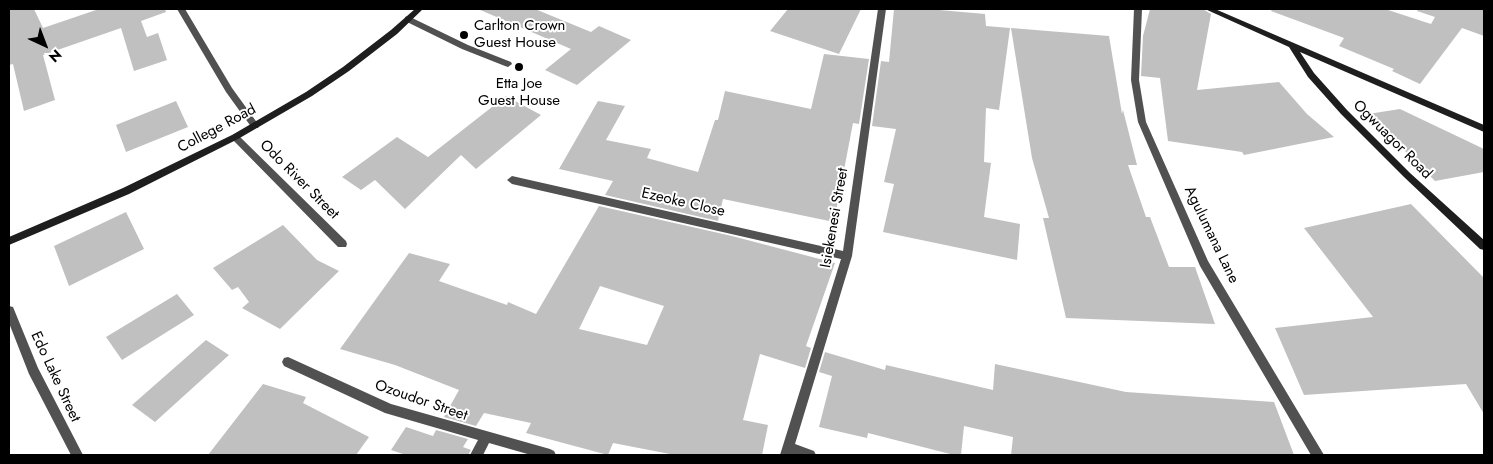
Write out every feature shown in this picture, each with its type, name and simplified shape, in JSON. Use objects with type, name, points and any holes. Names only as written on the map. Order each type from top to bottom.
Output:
[{"type":"street","name":"Odo River Street","points":[[181,9],[229,90],[255,126]]},
{"type":"street","name":"College Road","points":[[9,240],[126,191],[255,126],[309,94],[346,69],[419,9]]},
{"type":"street","name":"Isiekenesi Street","points":[[787,451],[847,256],[882,9]]},
{"type":"street","name":"Agulumana Lane","points":[[1138,9],[1135,80],[1142,122],[1204,263],[1318,455]]},
{"type":"street","points":[[1209,9],[1484,129]]},
{"type":"street","points":[[408,19],[465,47],[508,64]]},
{"type":"street","name":"Ogwuagor Road","points":[[1291,44],[1311,75],[1344,112],[1407,175],[1484,246]]},
{"type":"street","name":"Odo River Street","points":[[235,137],[342,244]]},
{"type":"street","name":"Ezeoke Close","points":[[512,180],[847,256]]},
{"type":"street","name":"Edo Lake Street","points":[[9,310],[33,370],[76,455]]},
{"type":"street","name":"Ozoudor Street","points":[[288,362],[389,409],[550,455]]},
{"type":"street","points":[[476,455],[486,438]]},
{"type":"street","points":[[787,451],[810,455]]},
{"type":"building","points":[[9,9],[34,9],[43,28],[99,9],[165,9],[166,12],[141,21],[147,37],[158,33],[167,60],[134,71],[121,28],[43,55],[55,100],[24,111],[13,64],[9,65]]},
{"type":"building","points":[[478,9],[535,9],[591,32],[599,26],[631,40],[577,85],[545,70],[571,49]]},
{"type":"building","points":[[788,9],[861,9],[839,54],[770,31]]},
{"type":"building","points":[[894,9],[928,9],[985,14],[986,26],[1010,28],[999,110],[986,108],[984,162],[991,163],[984,217],[1020,224],[1017,260],[883,232],[894,184],[884,182],[896,129],[872,126],[881,61],[889,62]]},
{"type":"building","points":[[1150,9],[1203,9],[1211,14],[1197,90],[1279,82],[1307,114],[1334,137],[1244,155],[1242,152],[1168,141],[1160,78],[1141,76],[1143,36]]},
{"type":"building","points":[[1272,9],[1385,9],[1431,24],[1435,17],[1417,11],[1418,9],[1484,9],[1484,36],[1462,28],[1420,84],[1392,71],[1394,69],[1339,46],[1344,38],[1271,11]]},
{"type":"building","points":[[1011,28],[1109,36],[1122,114],[1123,110],[1137,165],[1128,165],[1146,217],[1150,217],[1169,267],[1195,267],[1215,324],[1066,318],[1043,218],[1049,218],[1032,158]]},
{"type":"building","points":[[824,54],[869,59],[859,124],[853,123],[834,222],[723,199],[718,221],[605,195],[613,181],[559,169],[598,101],[625,106],[606,140],[651,149],[647,158],[698,172],[715,120],[718,120],[725,91],[811,109]]},
{"type":"building","points":[[506,96],[541,115],[476,169],[461,155],[405,209],[375,180],[361,190],[342,177],[397,137],[428,157]]},
{"type":"building","points":[[176,101],[188,127],[126,152],[116,125]]},
{"type":"building","points":[[1400,109],[1484,149],[1484,172],[1435,181],[1368,114]]},
{"type":"building","points":[[1411,204],[1484,278],[1484,414],[1466,384],[1304,395],[1275,328],[1373,317],[1304,228]]},
{"type":"building","points":[[599,206],[732,236],[835,263],[806,346],[811,348],[805,368],[760,354],[743,420],[768,425],[762,455],[675,455],[613,443],[608,455],[526,433],[531,423],[484,413],[476,426],[444,417],[459,390],[395,365],[340,349],[409,253],[450,264],[439,281],[507,305],[508,302],[536,314]],"holes":[[[600,286],[664,306],[647,345],[579,329]]]},
{"type":"building","points":[[126,212],[144,249],[69,286],[54,246]]},
{"type":"building","points":[[283,225],[317,260],[339,271],[280,329],[242,308],[249,302],[238,287],[232,290],[213,268]]},
{"type":"building","points":[[177,294],[194,315],[122,360],[106,337]]},
{"type":"building","points":[[206,340],[229,355],[155,422],[132,405]]},
{"type":"building","points":[[825,352],[885,370],[886,365],[993,390],[995,364],[1126,392],[1274,402],[1294,455],[1011,455],[1013,437],[964,426],[961,455],[954,455],[868,433],[867,438],[819,427],[832,376],[819,372]]},
{"type":"building","points":[[263,384],[306,397],[303,403],[369,437],[356,455],[208,455]]},
{"type":"building","points":[[406,427],[433,436],[436,430],[468,439],[463,447],[471,450],[468,455],[406,455],[391,450]]},
{"type":"place","name":"Carlton Crown Guest House","points":[[464,35]]},
{"type":"place","name":"Etta Joe Guest House","points":[[519,67]]}]
